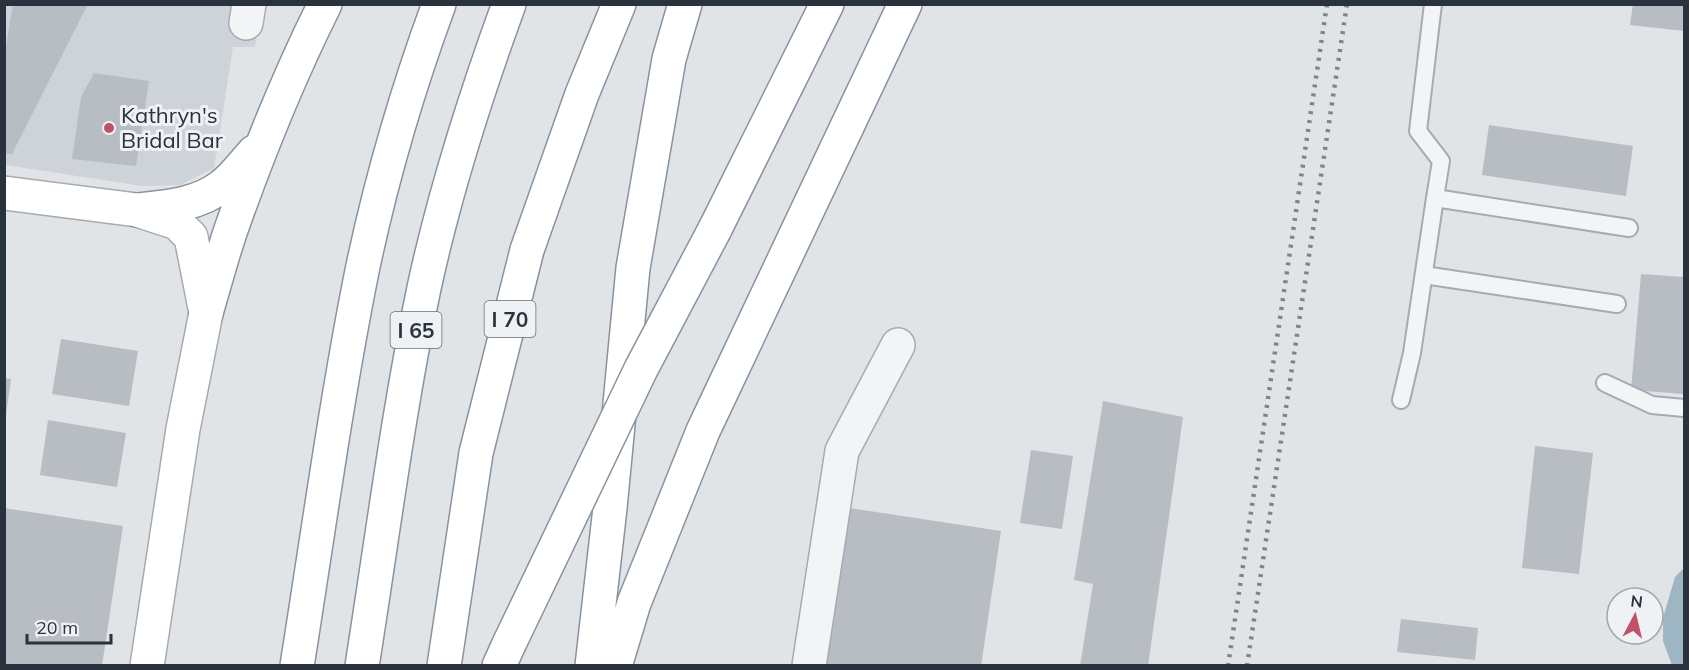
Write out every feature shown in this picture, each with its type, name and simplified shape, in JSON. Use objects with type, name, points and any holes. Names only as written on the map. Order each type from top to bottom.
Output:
[{"type":"main road","points":[[147,666],[183,429],[206,314],[234,222],[265,139],[325,4]]},
{"type":"main road","points":[[297,666],[350,334],[364,261],[396,134],[439,4]]},
{"type":"main road","name":"I 65","points":[[362,666],[404,402],[425,287],[446,198],[468,124],[509,4]]},
{"type":"main road","name":"I 70","points":[[444,666],[476,453],[527,250],[582,94],[619,4]]},
{"type":"main road","points":[[592,666],[633,268],[669,59],[685,4]]},
{"type":"main road","points":[[504,655],[641,369],[714,230],[827,4]]},
{"type":"main road","points":[[615,666],[634,603],[703,431],[905,4]]},
{"type":"main road","points":[[136,210],[176,206],[199,199],[222,186],[265,139]]},
{"type":"main road","points":[[4,193],[136,210],[177,223],[191,237],[206,314]]},
{"type":"street","points":[[809,666],[842,451],[898,345]]},
{"type":"lane","points":[[1401,400],[1412,353],[1441,161],[1418,131],[1433,4]]},
{"type":"lane","points":[[1435,198],[1629,228]]},
{"type":"lane","points":[[1424,275],[1617,304]]},
{"type":"lane","points":[[1605,383],[1652,405],[1684,408]]},
{"type":"shaded area","points":[[4,5],[262,5],[255,47],[233,47],[214,168],[180,185],[142,186],[5,165]]},
{"type":"water","points":[[1684,568],[1684,665],[1672,665],[1665,646],[1665,611],[1675,577]]},
{"type":"building","points":[[13,4],[88,4],[12,154],[4,153],[4,59]]},
{"type":"building","points":[[1633,4],[1684,4],[1684,31],[1630,25]]},
{"type":"building","name":"Kathryn's Bridal Bar","points":[[94,73],[149,81],[136,166],[72,159],[81,97]]},
{"type":"building","points":[[1489,125],[1633,146],[1626,196],[1482,175]]},
{"type":"building","points":[[1641,274],[1684,277],[1684,394],[1631,390]]},
{"type":"building","points":[[61,339],[138,351],[129,406],[52,394]]},
{"type":"building","points":[[4,378],[11,379],[6,415],[4,415]]},
{"type":"building","points":[[1103,401],[1183,417],[1148,666],[1080,666],[1093,584],[1074,580]]},
{"type":"building","points":[[48,420],[126,433],[117,487],[40,475]]},
{"type":"building","points":[[1535,446],[1593,453],[1579,574],[1522,568]]},
{"type":"building","points":[[1031,450],[1073,456],[1062,529],[1020,523]]},
{"type":"building","points":[[843,507],[1001,531],[981,666],[820,666]]},
{"type":"building","points":[[4,508],[123,526],[102,666],[4,666]]},
{"type":"building","points":[[1401,619],[1478,628],[1475,660],[1397,652]]},
{"type":"railway","points":[[1228,666],[1327,4]]},
{"type":"railway","points":[[1247,666],[1347,4]]},
{"type":"place","name":"Kathryn's Bridal Bar","points":[[109,128]]}]
